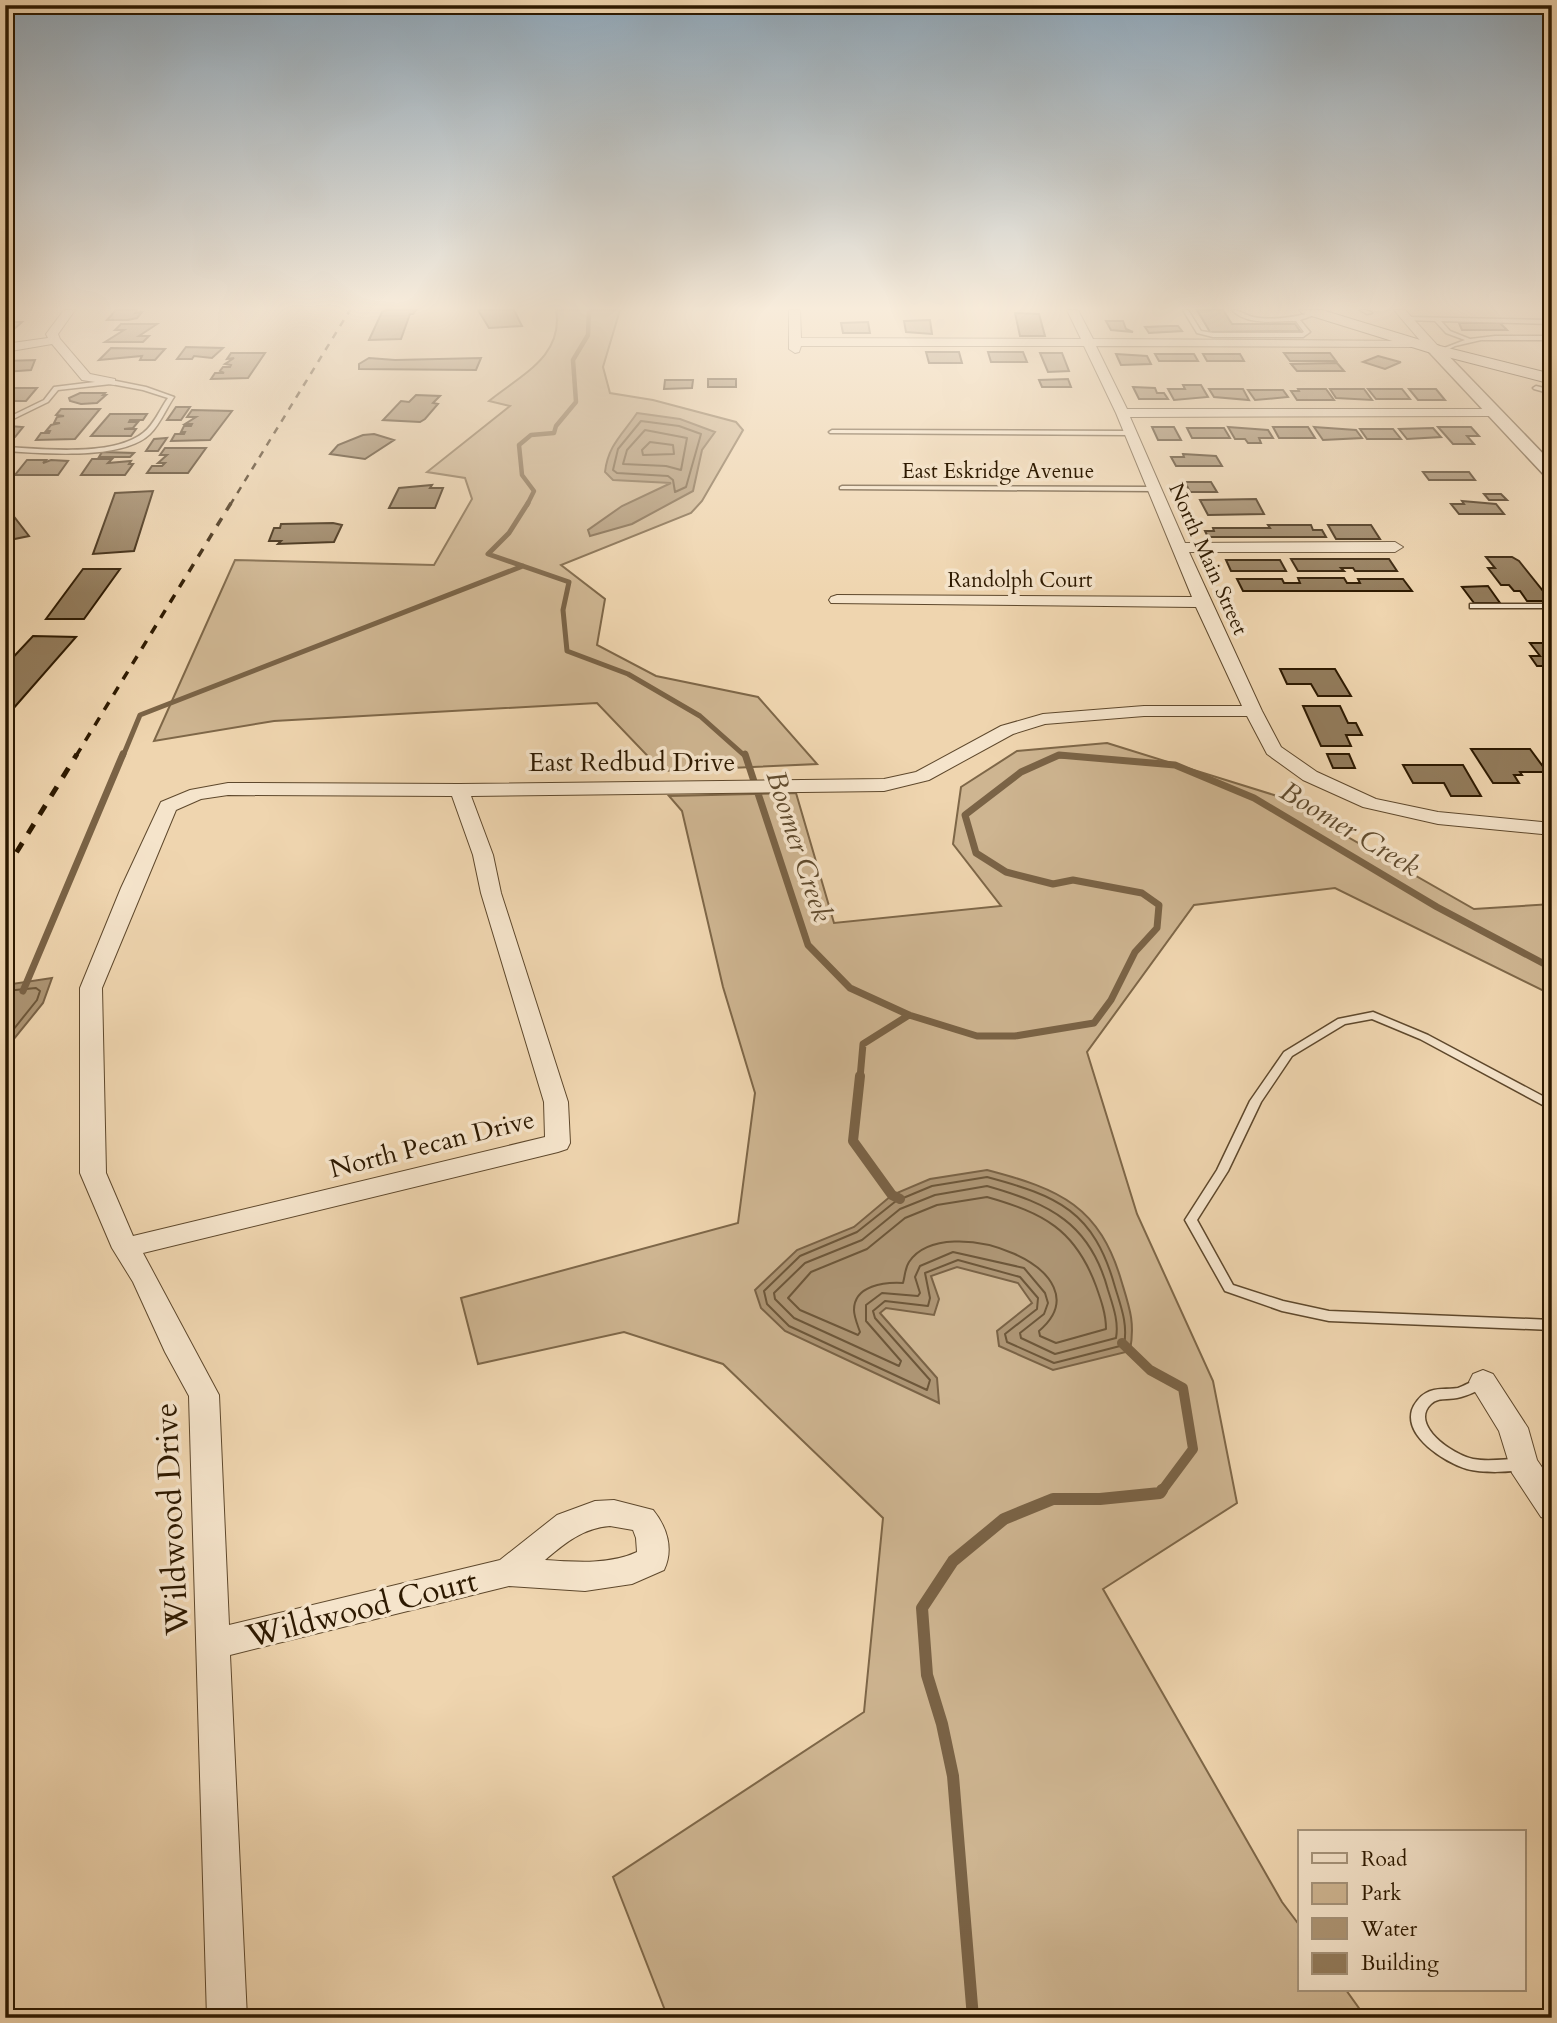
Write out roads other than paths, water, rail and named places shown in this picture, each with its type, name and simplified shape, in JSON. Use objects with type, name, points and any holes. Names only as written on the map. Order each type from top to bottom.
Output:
[{"type":"street","name":"North Main Street","points":[[1118,404],[1202,602],[1274,750],[1310,776],[1370,803],[1438,818],[1552,829]]},
{"type":"street","points":[[1486,404],[1552,473]]},
{"type":"street","points":[[1122,413],[1493,412]]},
{"type":"street","points":[[1180,548],[1395,547]]},
{"type":"street","name":"Randolph Court","points":[[837,600],[1202,602]]},
{"type":"street","name":"East Redbud Drive","points":[[168,806],[197,794],[228,789],[459,790],[884,785],[922,776],[1007,730],[1043,719],[1144,711],[1253,711]]},
{"type":"street","name":"North Pecan Drive","points":[[125,1248],[558,1143],[556,1102],[491,893],[483,855],[459,790]]},
{"type":"street","name":"Wildwood Drive","points":[[168,806],[131,887],[91,988],[93,1173],[125,1248],[145,1279],[179,1352],[204,1395],[227,2018]]},
{"type":"street","points":[[1483,1382],[1513,1428],[1523,1464],[1552,1508]]},
{"type":"street","name":"Wildwood Court","points":[[214,1644],[509,1572]]},
{"type":"lane","points":[[5,422],[39,404]]},
{"type":"lane","points":[[5,449],[90,450],[127,446],[146,434],[166,404]]},
{"type":"lane","points":[[832,432],[1131,433]]},
{"type":"lane","name":"East Eskridge Avenue","points":[[842,488],[1154,489]]},
{"type":"lane","points":[[1473,606],[1552,606]]},
{"type":"lane","points":[[1552,1106],[1424,1037],[1373,1015],[1342,1021],[1289,1054],[1256,1101],[1222,1171],[1191,1220],[1229,1288],[1282,1306],[1329,1316],[1552,1325]]},
{"type":"lane","points":[[1483,1382],[1457,1393],[1440,1392],[1428,1398],[1420,1407],[1417,1420],[1423,1435],[1468,1464],[1523,1464]]},
{"type":"water","points":[[637,413],[680,419],[715,432],[702,450],[693,491],[632,524],[590,536],[588,530],[622,506],[671,483],[613,480],[605,472],[609,454]]},
{"type":"water","points":[[52,978],[43,1003],[5,1050],[5,985]]},
{"type":"water","points":[[987,1170],[1056,1194],[1089,1218],[1113,1257],[1122,1283],[1131,1316],[1130,1351],[1053,1370],[999,1346],[997,1331],[1032,1303],[1018,1283],[957,1267],[931,1276],[939,1299],[934,1315],[886,1308],[880,1313],[937,1378],[939,1403],[785,1331],[761,1308],[755,1290],[797,1250],[854,1227],[892,1195],[930,1179]]},
{"type":"waterway","name":"Boomer Creek","points":[[528,503],[534,491],[522,475],[519,445],[531,435],[554,433],[556,426],[574,404]]},
{"type":"waterway","name":"Boomer Creek","points":[[523,566],[488,554],[509,533],[528,503]]},
{"type":"waterway","points":[[123,756],[140,715],[523,566]]},
{"type":"waterway","name":"Boomer Creek","points":[[523,566],[569,582],[563,610],[567,651],[628,674],[700,716],[745,756]]},
{"type":"waterway","points":[[23,991],[123,754]]},
{"type":"waterway","name":"Boomer Creek","points":[[745,754],[808,945],[850,988],[909,1015]]},
{"type":"waterway","name":"Boomer Creek","points":[[909,1015],[977,1036],[1015,1036],[1094,1023],[1111,1000],[1135,952],[1157,928],[1159,905],[1142,893],[1073,880],[1053,884],[1006,872],[976,853],[965,815],[1021,772],[1059,755],[1175,765],[1254,798],[1437,907],[1552,968]]},
{"type":"waterway","name":"Boomer Creek","points":[[1057,756],[1066,756]]},
{"type":"waterway","points":[[860,1078],[863,1044],[909,1015]]},
{"type":"waterway","points":[[860,1076],[853,1141],[892,1195],[900,1199]]},
{"type":"waterway","points":[[1122,1343],[1150,1370],[1183,1388],[1193,1449],[1161,1492]]},
{"type":"waterway","points":[[973,2018],[953,1776],[942,1724],[927,1675],[922,1608],[953,1561],[1004,1519],[1053,1499],[1100,1499],[1160,1493],[1162,1490]]},
{"type":"railway","points":[[230,505],[292,404]]},
{"type":"railway","points":[[76,756],[231,503]]},
{"type":"railway","points":[[5,871],[77,754]]}]
